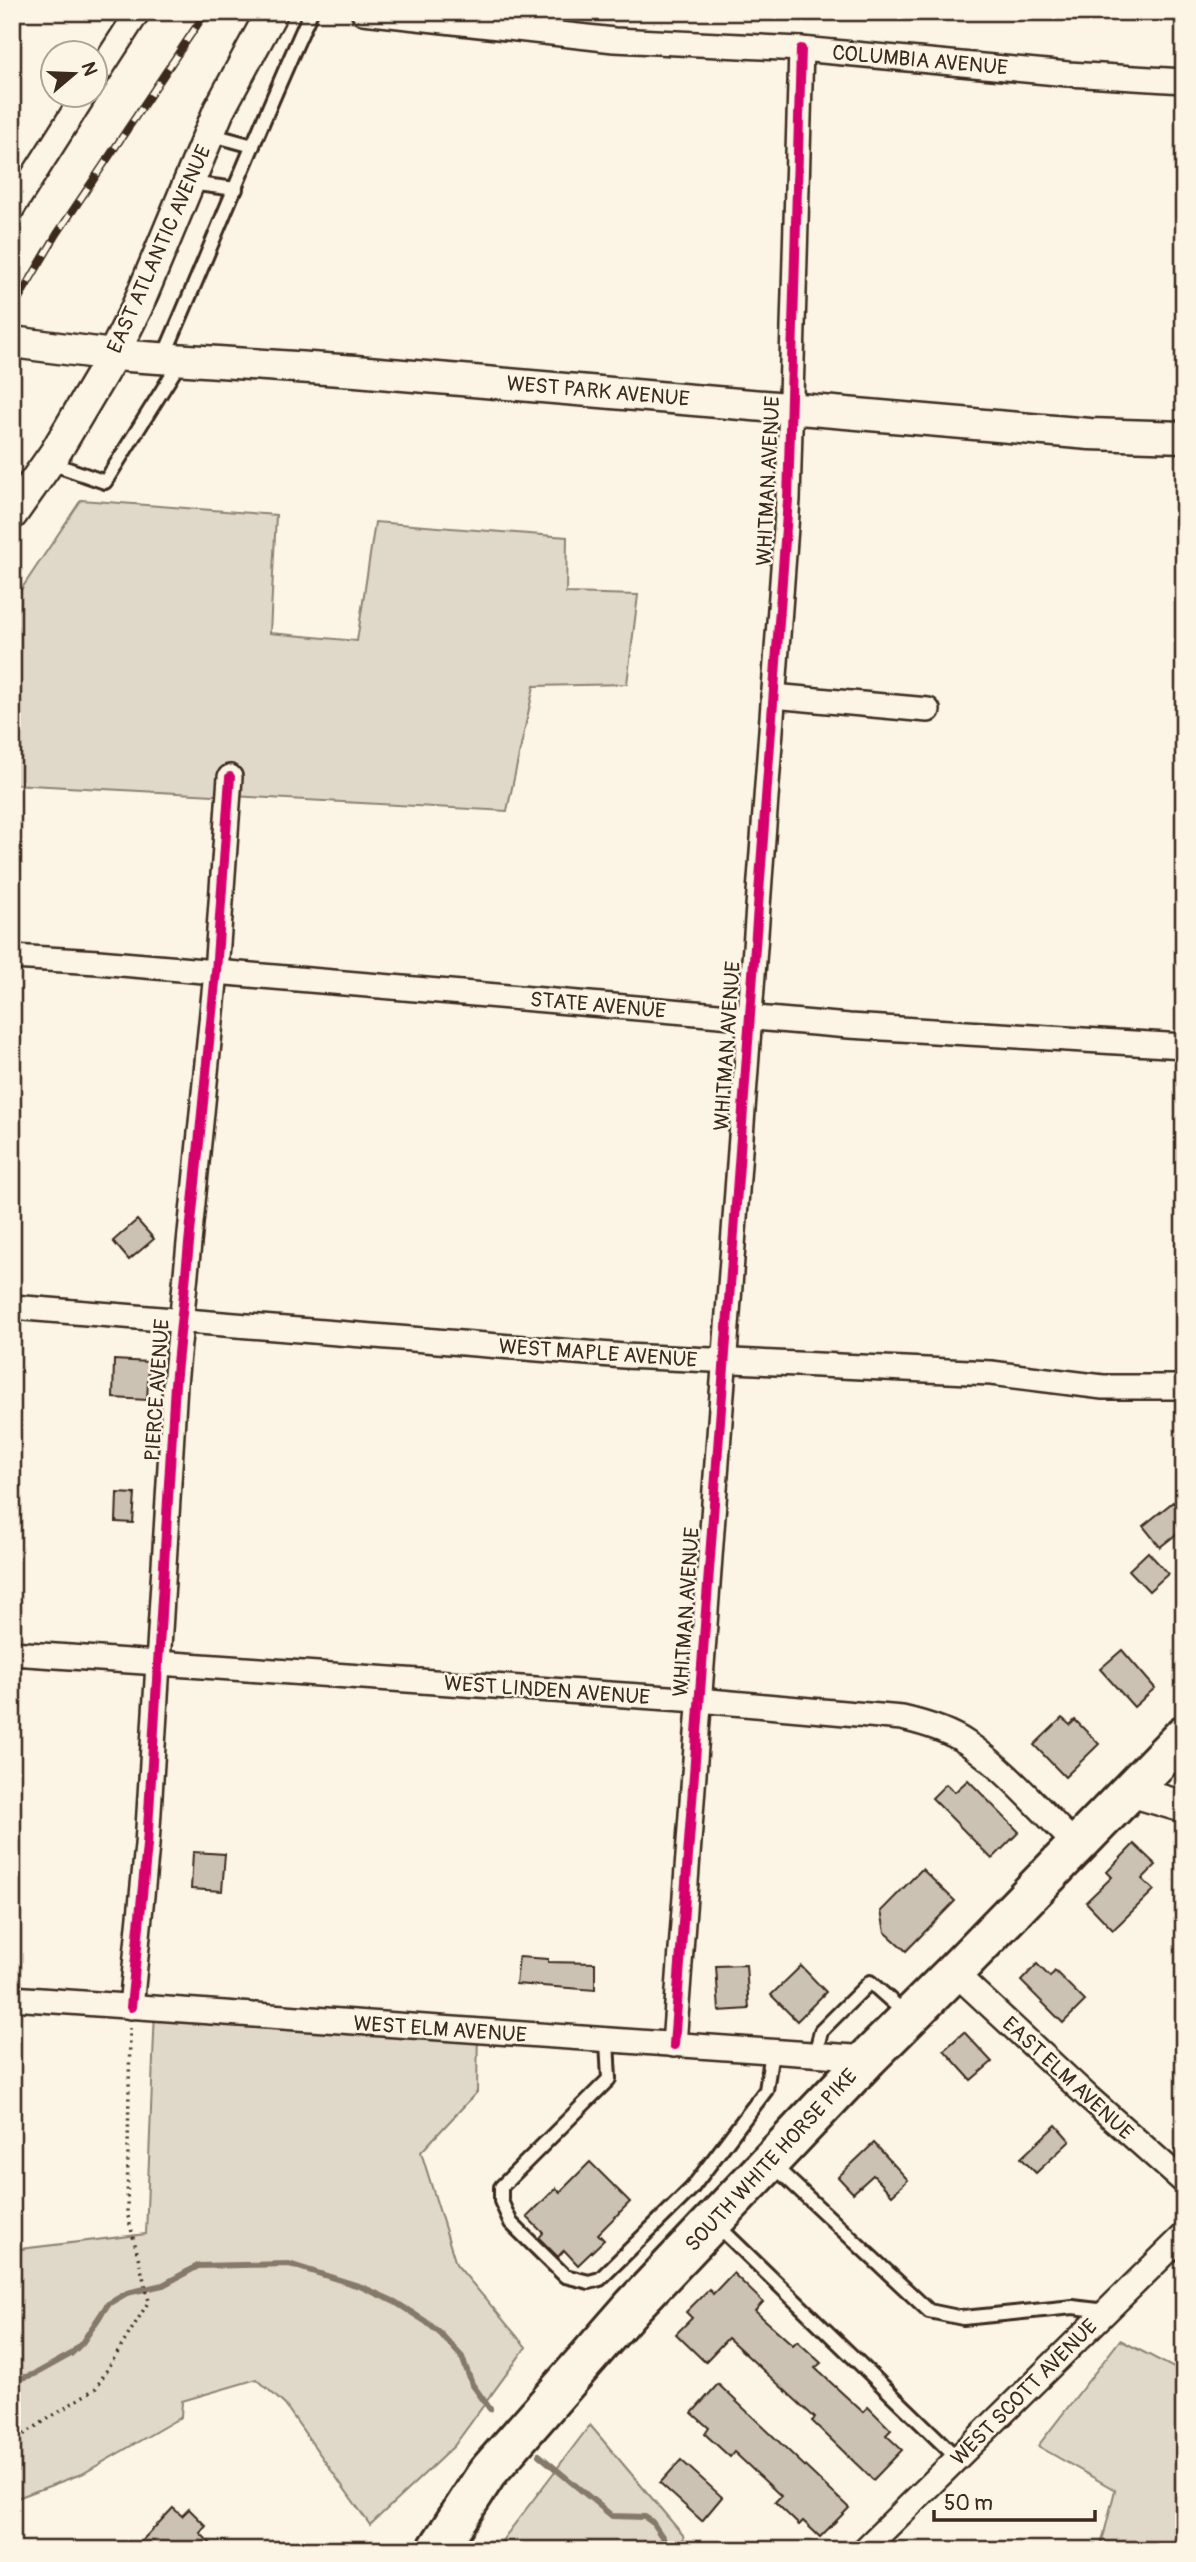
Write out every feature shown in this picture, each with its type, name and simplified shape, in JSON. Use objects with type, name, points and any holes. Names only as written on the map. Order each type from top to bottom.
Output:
[{"type":"highway","name":"SOUTH WHITE HORSE PIKE","points":[[436,2550],[487,2473],[527,2424],[713,2221],[867,2058],[1184,1735]]},
{"type":"street","points":[[108,58],[138,12]]},
{"type":"street","name":"EAST ATLANTIC AVENUE","points":[[12,514],[48,463],[113,355],[137,307],[219,110],[272,12]]},
{"type":"street","name":"COLUMBIA AVENUE","points":[[363,12],[614,40],[801,49],[1068,74],[1184,81]]},
{"type":"street","name":"WHITMAN AVENUE","points":[[674,2045],[788,500],[801,49]]},
{"type":"street","points":[[12,209],[76,108]]},
{"type":"street","name":"WEST PARK AVENUE","points":[[12,342],[113,355],[369,372],[1090,434],[1184,437]]},
{"type":"street","points":[[773,696],[928,710]]},
{"type":"street","name":"PIERCE AVENUE","points":[[131,2007],[147,1845],[175,1384],[216,972],[230,777]]},
{"type":"street","name":"STATE AVENUE","points":[[12,957],[849,1026],[1184,1046]]},
{"type":"street","name":"WEST MAPLE AVENUE","points":[[12,1307],[624,1356],[991,1373],[1103,1387],[1184,1387]]},
{"type":"street","name":"WEST LINDEN AVENUE","points":[[12,1653],[698,1700],[902,1718],[925,1723],[966,1742],[1077,1846]]},
{"type":"street","points":[[1130,1791],[1184,1807]]},
{"type":"street","name":"EAST ELM AVENUE","points":[[954,1972],[1184,2182]]},
{"type":"street","name":"WEST ELM AVENUE","points":[[12,1998],[867,2058]]},
{"type":"street","name":"WEST SCOTT AVENUE","points":[[864,2550],[1184,2235]]},
{"type":"lane","points":[[48,463],[105,482],[151,411],[262,118],[311,12]]},
{"type":"lane","points":[[209,134],[253,146]]},
{"type":"lane","points":[[189,183],[236,190]]},
{"type":"lane","points":[[815,2055],[821,2031],[870,1982],[909,2017]]},
{"type":"lane","points":[[607,2041],[609,2079],[501,2187],[500,2201],[511,2223],[565,2276],[589,2283],[600,2279],[692,2188],[766,2090],[772,2052]]},
{"type":"lane","points":[[770,2162],[929,2311],[962,2318],[1073,2307],[1106,2311]]},
{"type":"lane","points":[[713,2221],[957,2458]]},
{"type":"path","points":[[12,2442],[96,2388],[149,2301],[127,2212],[131,2007]]},
{"type":"shaded area","points":[[81,500],[276,515],[270,633],[357,641],[375,522],[567,537],[566,593],[638,595],[627,684],[534,686],[507,811],[12,784],[12,603]]},
{"type":"shaded area","points":[[155,2009],[478,2027],[477,2092],[421,2152],[456,2264],[526,2347],[454,2446],[370,2525],[285,2405],[257,2379],[182,2401],[181,2417],[84,2473],[12,2500],[12,2250],[146,2234]]},
{"type":"shaded area","points":[[1120,2340],[1184,2373],[1184,2550],[1100,2550],[1115,2490],[1038,2446]]},
{"type":"shaded area","points":[[590,2425],[683,2535],[685,2550],[495,2550]]},
{"type":"building","points":[[137,1220],[154,1239],[129,1260],[113,1241]]},
{"type":"building","points":[[114,1360],[149,1362],[147,1400],[113,1398]]},
{"type":"building","points":[[117,1493],[135,1494],[133,1523],[116,1522]]},
{"type":"building","points":[[1173,1502],[1184,1515],[1184,1528],[1160,1547],[1143,1526]]},
{"type":"building","points":[[1148,1552],[1168,1574],[1149,1591],[1129,1570]]},
{"type":"building","points":[[1122,1650],[1155,1688],[1134,1707],[1100,1669]]},
{"type":"building","points":[[1062,1718],[1070,1725],[1075,1720],[1099,1744],[1065,1777],[1034,1745]]},
{"type":"building","points":[[968,1780],[1019,1832],[992,1859],[932,1798],[946,1784],[955,1792]]},
{"type":"building","points":[[1134,1844],[1156,1865],[1142,1879],[1154,1890],[1113,1930],[1086,1902],[1112,1877],[1107,1872]]},
{"type":"building","points":[[193,1852],[225,1854],[222,1891],[191,1889]]},
{"type":"building","points":[[922,1869],[955,1901],[906,1951],[885,1932],[881,1911]]},
{"type":"building","points":[[519,1957],[548,1959],[548,1962],[595,1963],[595,1990],[516,1984]]},
{"type":"building","points":[[1037,1964],[1050,1977],[1055,1971],[1085,2001],[1063,2023],[1021,1981]]},
{"type":"building","points":[[746,1965],[749,2009],[719,2011],[716,1966]]},
{"type":"building","points":[[801,1966],[826,1992],[797,2021],[771,1995]]},
{"type":"building","points":[[964,2032],[992,2062],[971,2080],[944,2050]]},
{"type":"building","points":[[1056,2125],[1070,2141],[1036,2173],[1021,2158]]},
{"type":"building","points":[[874,2143],[908,2180],[892,2195],[873,2175],[853,2193],[838,2177]]},
{"type":"building","points":[[590,2162],[630,2202],[598,2234],[604,2240],[578,2265],[564,2250],[558,2257],[539,2238],[543,2233],[527,2217],[556,2188],[560,2192]]},
{"type":"building","points":[[733,2273],[763,2302],[755,2311],[793,2345],[797,2341],[821,2363],[815,2368],[863,2412],[868,2407],[891,2430],[886,2435],[902,2450],[873,2480],[812,2421],[815,2418],[728,2338],[705,2362],[676,2334],[692,2318],[686,2312],[709,2289],[713,2294]]},
{"type":"building","points":[[718,2384],[849,2508],[820,2537],[803,2521],[799,2525],[775,2502],[781,2496],[734,2452],[730,2457],[705,2434],[709,2428],[692,2413]]},
{"type":"building","points":[[681,2460],[722,2497],[702,2521],[660,2483]]},
{"type":"building","points":[[173,2508],[182,2516],[189,2509],[206,2526],[200,2533],[217,2550],[133,2550]]},
{"type":"waterway","points":[[12,2381],[35,2374],[71,2354],[82,2343],[108,2304],[127,2293],[163,2285],[198,2266],[289,2264],[362,2287],[395,2302],[425,2321],[462,2357],[472,2384],[490,2409]]},
{"type":"waterway","points":[[539,2455],[612,2516],[645,2517],[652,2522],[671,2550]]},
{"type":"railway","points":[[12,310],[57,234],[206,12]]},
{"type":"cycle path","points":[[674,2045],[788,500],[801,49]]},
{"type":"cycle path","points":[[131,2007],[147,1845],[175,1384],[216,972],[230,777]]}]
